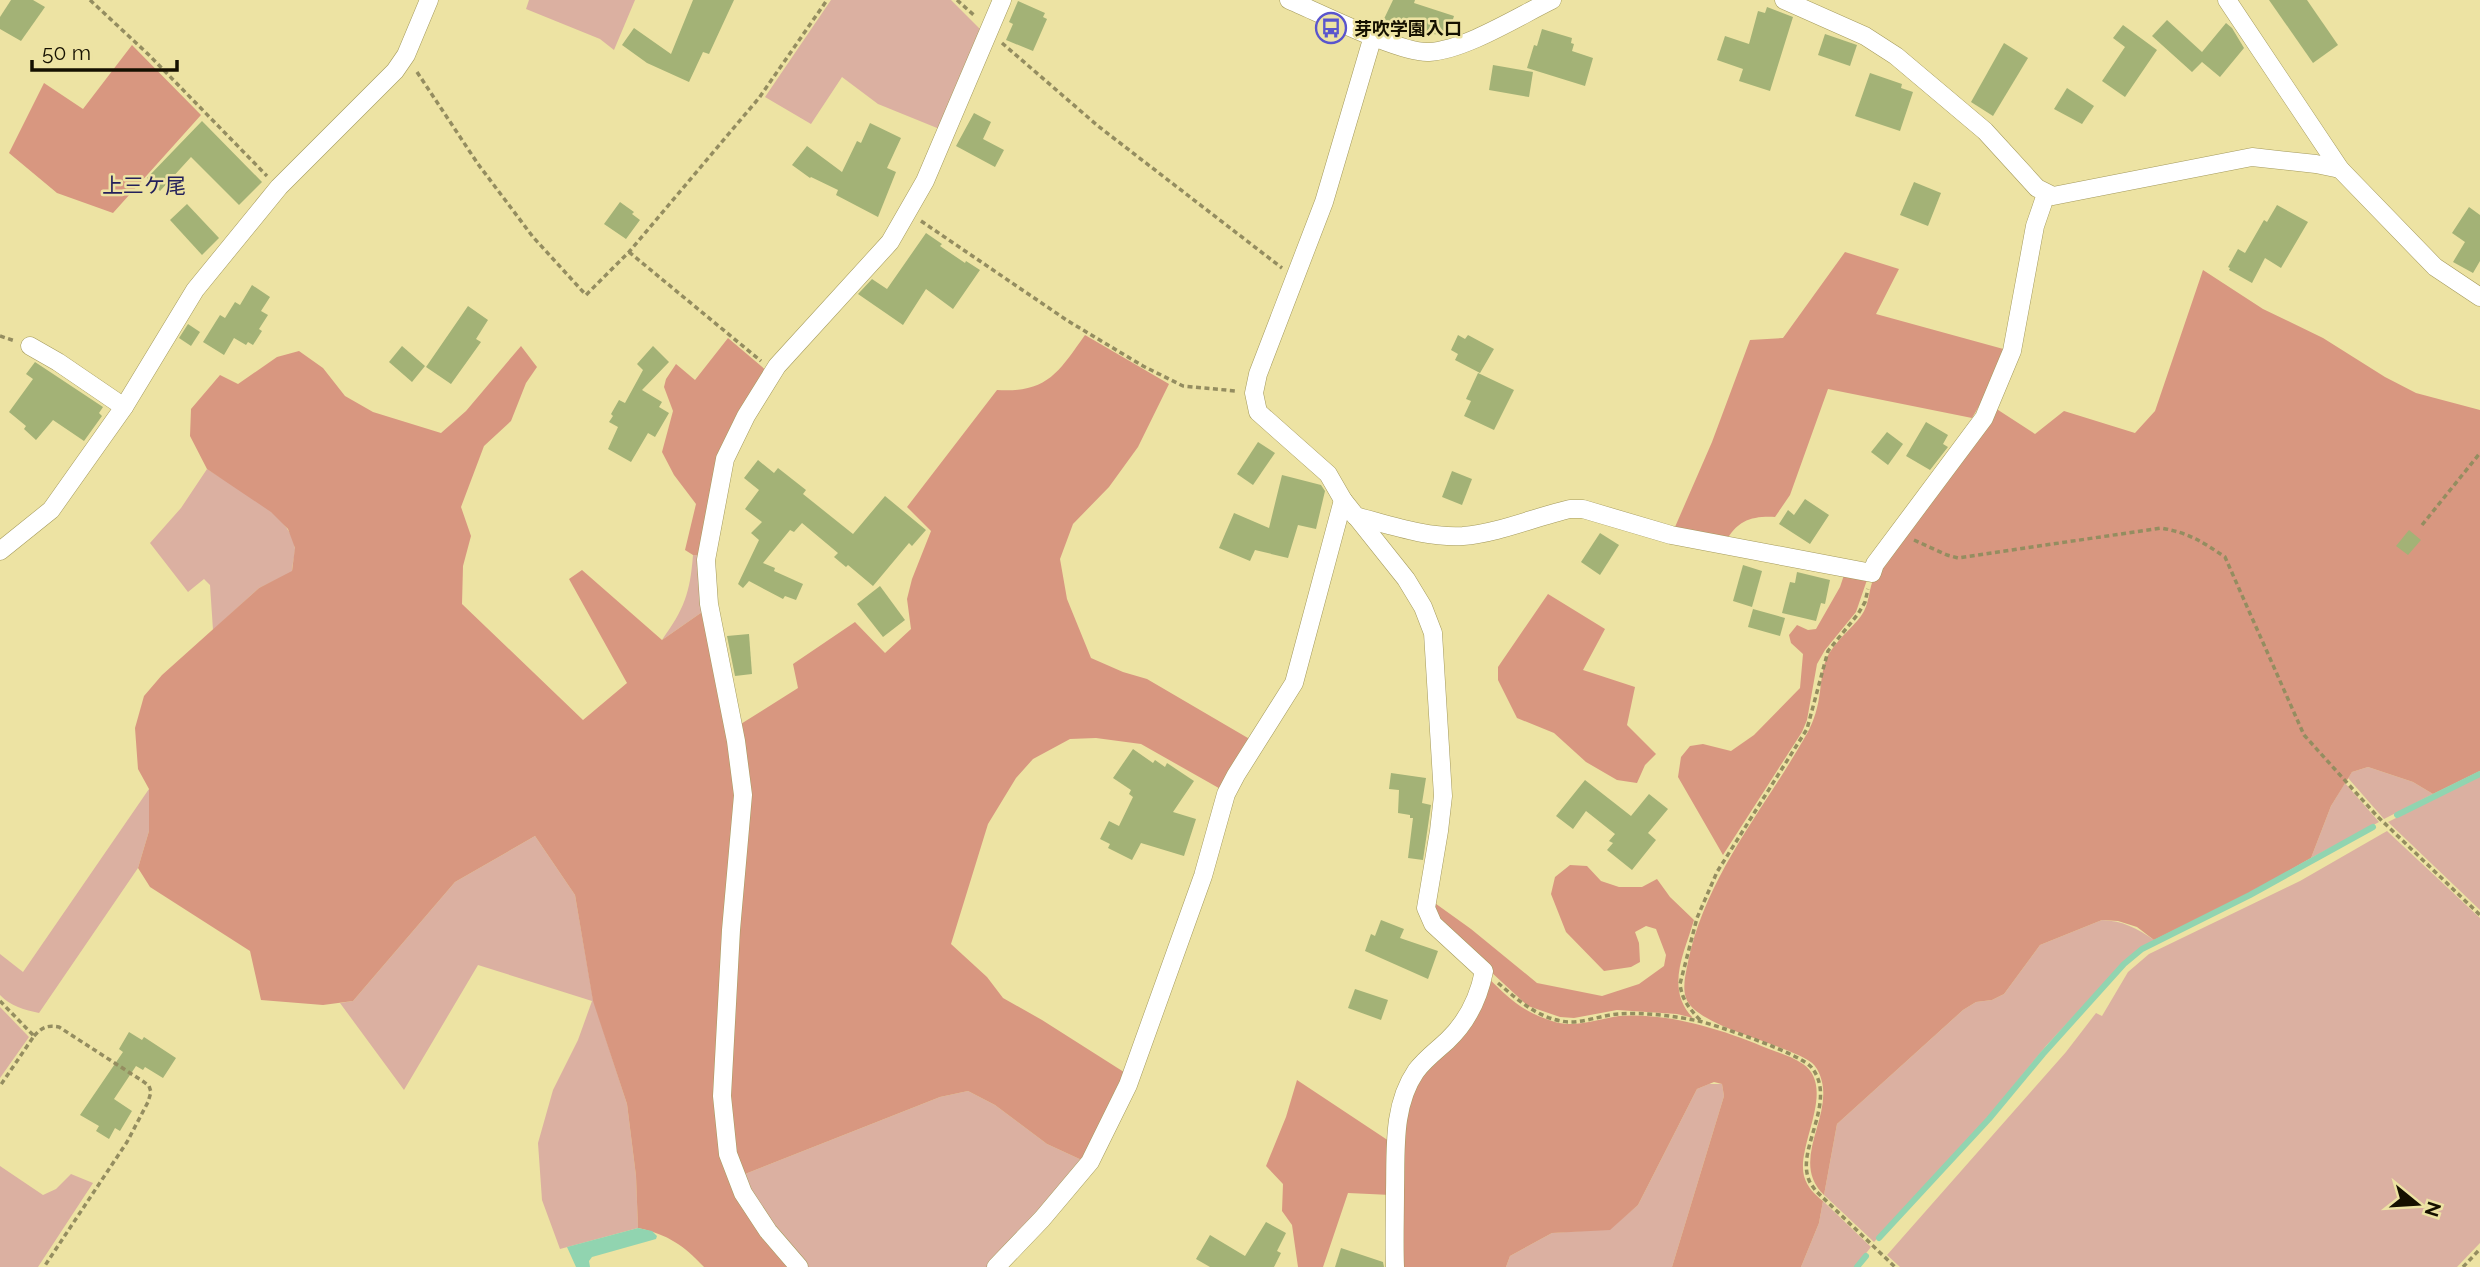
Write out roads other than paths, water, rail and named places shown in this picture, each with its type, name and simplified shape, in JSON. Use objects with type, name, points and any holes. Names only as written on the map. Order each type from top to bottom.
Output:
[{"type":"street","points":[[0,551],[51,510],[124,407],[195,289],[279,187],[395,71],[406,55],[429,0]]},
{"type":"street","points":[[799,1267],[768,1231],[743,1193],[728,1154],[722,1096],[730,943],[743,794],[736,741],[709,604],[706,560],[725,459],[746,416],[773,371],[816,320],[890,242],[925,181],[1002,0]]},
{"type":"street","points":[[1289,0],[1373,36],[1420,52],[1445,50],[1552,0]]},
{"type":"street","points":[[1784,0],[1865,36],[1896,55],[1985,131],[2036,188],[2046,194],[2064,195],[2252,157],[2340,169]]},
{"type":"street","points":[[2227,0],[2340,169],[2435,268],[2480,297]]},
{"type":"street","points":[[1373,36],[1324,202],[1258,374],[1254,393],[1258,412],[1328,474],[1343,500],[1406,579],[1423,607],[1433,633],[1443,796],[1426,908],[1433,924],[1484,971],[1480,989],[1463,1024],[1417,1070],[1404,1091],[1396,1140],[1395,1267]]},
{"type":"street","points":[[1355,516],[1393,527],[1442,536],[1463,536],[1570,509],[1583,509],[1671,535],[1872,573],[1875,564],[1984,418],[2012,351],[2035,226],[2046,194]]},
{"type":"street","points":[[30,346],[124,407]]},
{"type":"street","points":[[996,1267],[1042,1219],[1090,1162],[1128,1085],[1203,876],[1227,794],[1236,775],[1294,683],[1343,500]]},
{"type":"waterway","points":[[2397,815],[2480,774]]},
{"type":"waterway","points":[[1879,1238],[1989,1119],[2124,964],[2142,949],[2250,895],[2373,827]]},
{"type":"waterway","points":[[1857,1267],[1866,1256]]},
{"type":"place","name":"芽吹学園入口","points":[[1331,28]]},
{"type":"district","name":"上三ケ尾","points":[[144,185]]}]
